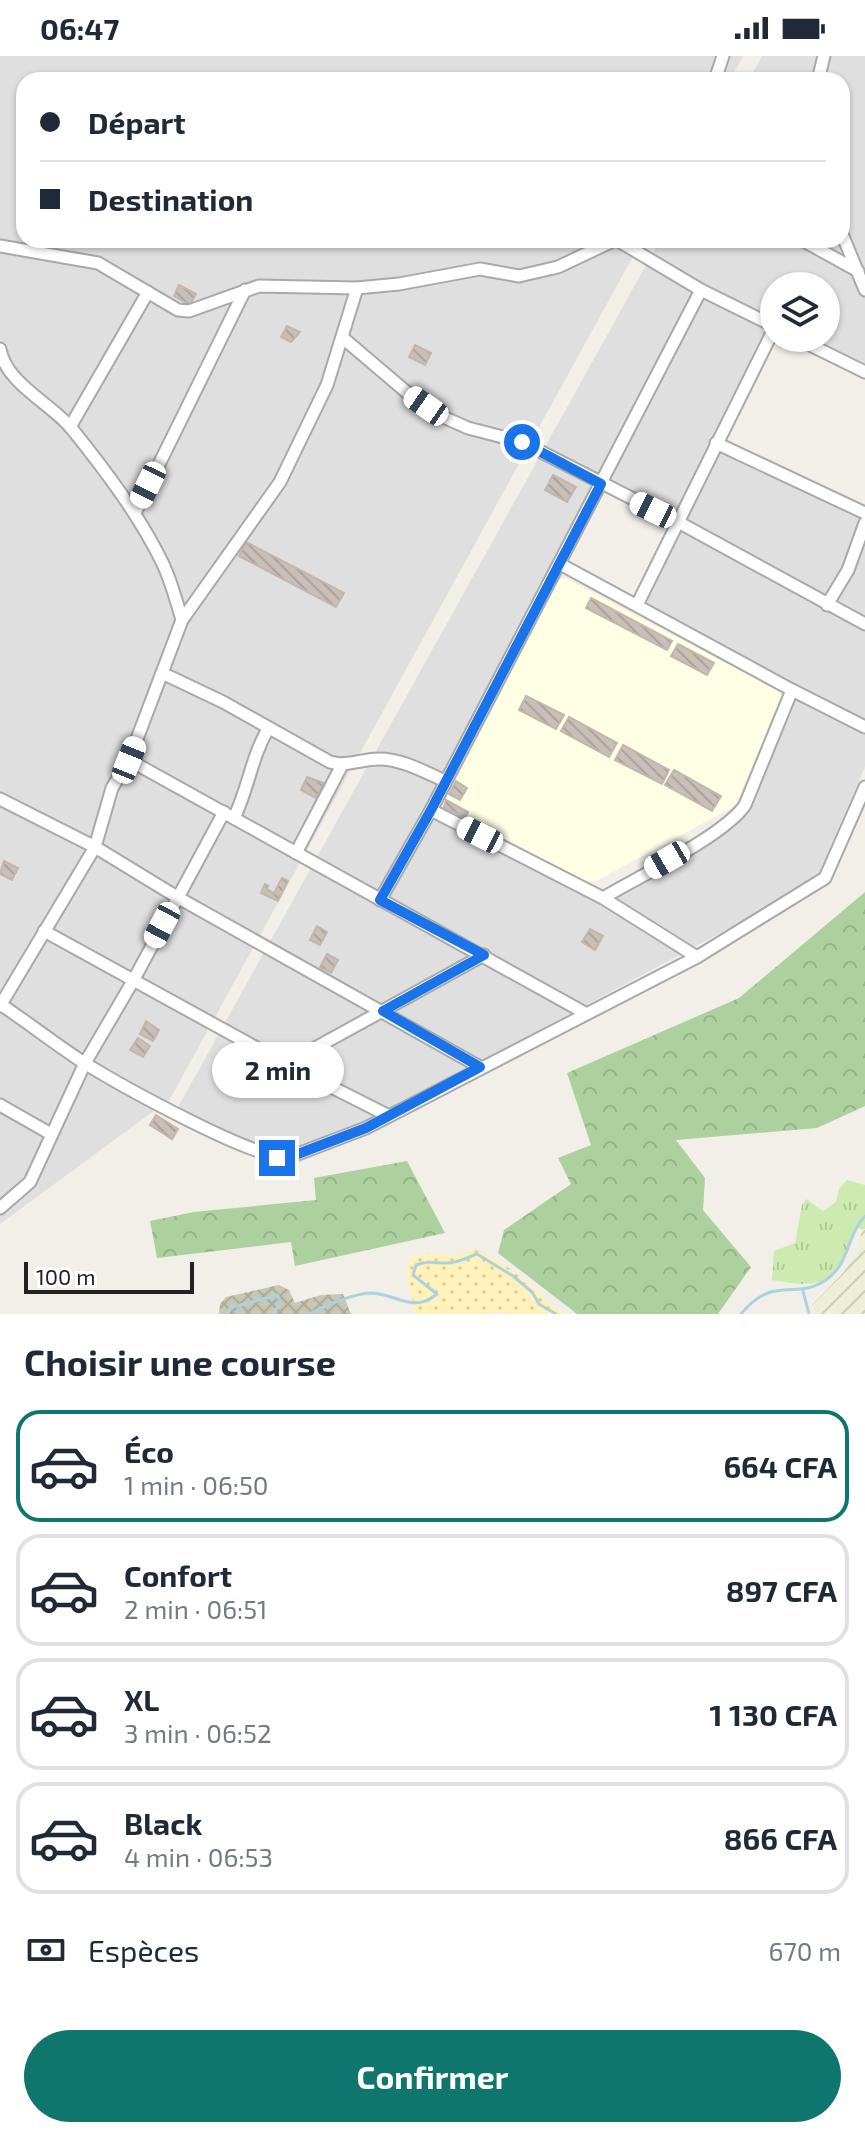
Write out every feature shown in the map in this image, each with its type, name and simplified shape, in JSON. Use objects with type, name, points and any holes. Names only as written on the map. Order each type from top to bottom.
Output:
[{"type":"street","points":[[0,246],[98,263],[178,310],[189,311],[245,290],[270,285],[357,288],[399,284],[480,269],[519,276],[558,267],[599,248]]},
{"type":"street","points":[[630,248],[760,321]]},
{"type":"street","points":[[816,248],[858,271]]},
{"type":"street","points":[[848,248],[865,290]]},
{"type":"street","points":[[357,288],[327,385],[280,482],[182,620],[129,760],[112,788],[95,847],[0,1005],[85,1063],[204,1127],[277,1158],[290,1157],[366,1128],[697,957],[825,878],[865,787]]},
{"type":"street","points":[[135,513],[245,290]]},
{"type":"street","points":[[380,900],[431,810],[701,290]]},
{"type":"street","points":[[70,427],[148,292]]},
{"type":"street","points":[[343,338],[410,395],[441,416],[468,428],[522,442],[680,523],[865,624]]},
{"type":"street","points":[[0,349],[1,361],[70,427],[135,513],[161,560],[182,620]]},
{"type":"street","points":[[637,605],[762,352]]},
{"type":"street","points":[[824,352],[865,372]]},
{"type":"street","points":[[716,443],[865,513]]},
{"type":"street","points":[[827,605],[848,570],[865,523]]},
{"type":"street","points":[[560,564],[865,727]]},
{"type":"street","points":[[162,673],[223,702],[330,762],[342,765],[382,759],[445,781]]},
{"type":"street","points":[[603,898],[689,848],[738,815],[745,805],[792,690]]},
{"type":"street","points":[[0,1208],[30,1182],[85,1063],[177,897],[229,815],[246,794],[252,762],[268,729]]},
{"type":"street","points":[[129,760],[585,1013]]},
{"type":"street","points":[[296,853],[342,765]]},
{"type":"street","points":[[0,799],[95,847],[177,897],[480,1067]]},
{"type":"street","points":[[431,810],[603,898],[697,957]]},
{"type":"street","points":[[44,931],[286,1064],[389,1116]]},
{"type":"street","points":[[286,1064],[484,955]]},
{"type":"street","points":[[0,1105],[51,1134]]},
{"type":"shaded area","points":[[0,56],[743,56],[734,72],[16,72],[16,248],[638,248],[170,1099],[0,1224]]},
{"type":"shaded area","points":[[762,56],[865,56],[865,380],[814,352],[840,352],[840,272],[760,272],[760,352],[770,352],[723,442],[865,520],[865,767],[815,882],[281,1169],[177,1109],[656,248],[850,248],[850,72],[753,72]],"holes":[[[601,481],[676,519],[634,602],[795,691],[743,812],[592,895],[428,808]]]},
{"type":"shaded area","points":[[565,578],[780,692],[782,696],[735,806],[596,881],[587,882],[444,807],[442,799],[557,580]]},
{"type":"shaded area","points":[[865,1229],[865,1314],[816,1314],[812,1305],[843,1273],[857,1253],[862,1230]]},
{"type":"shaded area","points":[[279,1285],[289,1290],[295,1303],[321,1295],[343,1294],[351,1314],[219,1314],[220,1304],[226,1297]]},
{"type":"green space","points":[[865,892],[865,1106],[817,1128],[676,1140],[705,1178],[703,1210],[751,1267],[718,1314],[577,1314],[498,1253],[504,1230],[571,1184],[558,1158],[591,1145],[567,1073],[739,998]]},
{"type":"green space","points":[[407,1161],[445,1233],[295,1266],[291,1242],[157,1258],[150,1221],[194,1212],[316,1200],[314,1178]]},
{"type":"green space","points":[[847,1180],[865,1185],[865,1229],[856,1226],[836,1269],[819,1282],[807,1284],[772,1280],[774,1251],[795,1243],[802,1205],[806,1199],[823,1211],[836,1202],[839,1189]]},
{"type":"sand","points":[[476,1249],[518,1274],[551,1305],[566,1314],[506,1314],[504,1311],[489,1314],[414,1314],[407,1276],[410,1260],[422,1254],[454,1255]]},
{"type":"building","points":[[179,285],[196,294],[190,305],[174,296]]},
{"type":"building","points":[[287,326],[300,332],[291,342],[281,337]]},
{"type":"building","points":[[415,345],[431,353],[425,365],[409,357]]},
{"type":"building","points":[[553,475],[576,487],[567,502],[545,490]]},
{"type":"building","points":[[246,542],[344,593],[336,607],[239,556]]},
{"type":"building","points":[[591,598],[672,641],[667,650],[586,608]]},
{"type":"building","points":[[678,644],[714,663],[707,675],[671,656]]},
{"type":"building","points":[[526,696],[564,715],[556,729],[519,710]]},
{"type":"building","points":[[569,717],[617,743],[609,757],[561,731]]},
{"type":"building","points":[[623,745],[669,770],[662,784],[615,760]]},
{"type":"building","points":[[674,770],[721,796],[712,811],[665,785]]},
{"type":"building","points":[[307,777],[324,783],[316,798],[301,790]]},
{"type":"building","points":[[456,781],[467,788],[460,800],[449,794]]},
{"type":"building","points":[[446,800],[468,812],[465,818],[444,807]]},
{"type":"building","points":[[4,861],[18,868],[12,880],[0,874]]},
{"type":"building","points":[[282,878],[288,881],[278,901],[261,893],[265,884],[274,893]]},
{"type":"building","points":[[317,926],[327,932],[320,945],[310,940]]},
{"type":"building","points":[[590,929],[603,936],[595,950],[582,942]]},
{"type":"building","points":[[327,954],[338,960],[331,973],[320,967]]},
{"type":"building","points":[[146,1021],[159,1030],[153,1041],[140,1034]]},
{"type":"building","points":[[138,1038],[150,1046],[143,1057],[130,1050]]},
{"type":"building","points":[[156,1115],[178,1129],[172,1139],[150,1125]]},
{"type":"waterway","points":[[741,1314],[764,1295],[815,1286],[834,1274],[865,1216]]},
{"type":"waterway","points":[[310,1314],[340,1300],[371,1293],[413,1303],[428,1300],[437,1294],[413,1275],[416,1265],[452,1263],[477,1254],[513,1276],[532,1292],[539,1304],[556,1314]]},
{"type":"waterway","points":[[803,1291],[809,1314]]},
{"type":"waterway","points":[[228,1314],[230,1308],[277,1295],[281,1302],[273,1314]]},
{"type":"route","points":[[277,1158],[290,1157],[366,1128],[480,1067],[383,1011],[484,955],[380,900],[431,810],[601,484],[522,442]]}]
